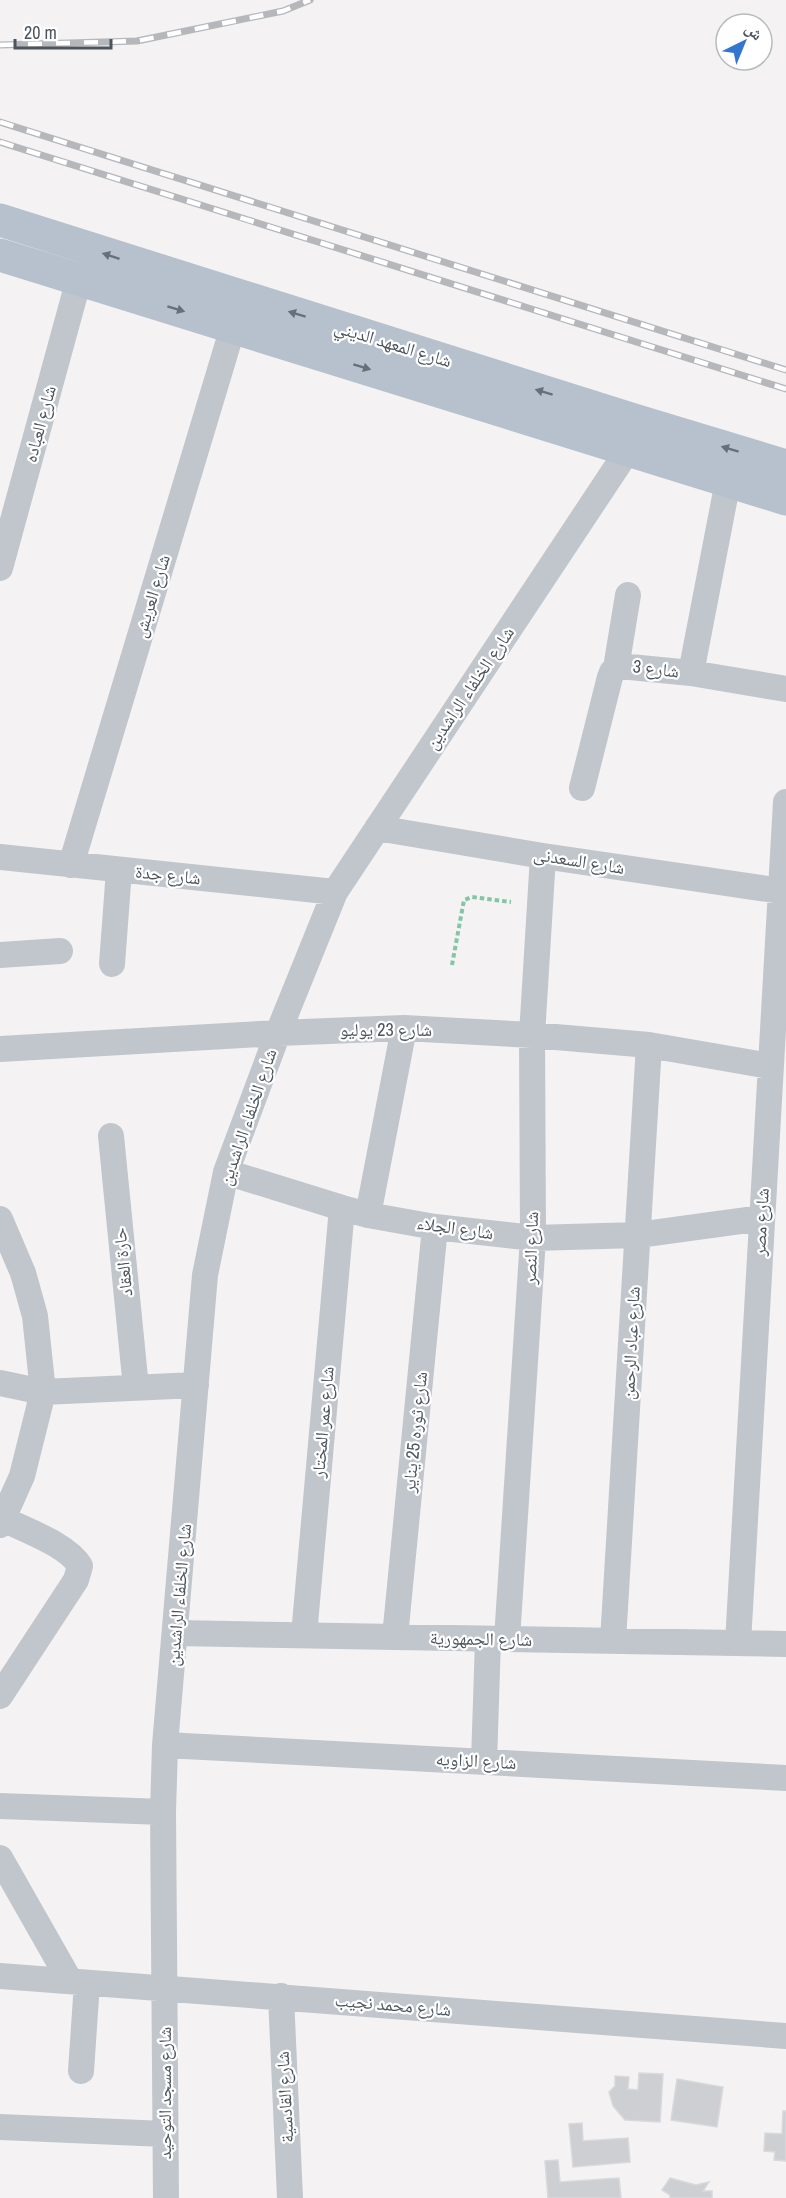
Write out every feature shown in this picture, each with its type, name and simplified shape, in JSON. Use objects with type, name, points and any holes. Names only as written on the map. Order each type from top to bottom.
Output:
[{"type":"main road","name":"شارع المعهد الديني","points":[[0,220],[144,283],[233,327],[786,499]]},
{"type":"main road","name":"شارع المعهد الديني","points":[[1,258],[79,279],[144,283],[634,420],[786,466]]},
{"type":"street","name":"شارع العباده","points":[[0,568],[79,279]]},
{"type":"street","name":"شارع العريش","points":[[71,865],[233,327]]},
{"type":"street","name":"شارع الخلفاء الراشدين","points":[[164,1988],[165,1744],[205,1275],[226,1172],[278,1033],[335,892],[628,450]]},
{"type":"street","points":[[691,673],[728,481]]},
{"type":"street","points":[[616,668],[628,595]]},
{"type":"street","name":"شارع 3","points":[[582,788],[610,677],[616,668],[626,665],[691,673],[786,689]]},
{"type":"street","name":"شارع مصر","points":[[738,1643],[762,1218],[777,1112],[770,1066],[786,802]]},
{"type":"street","name":"شارع السعدنى","points":[[377,828],[543,856],[781,891]]},
{"type":"street","name":"شارع النصر","points":[[484,1762],[533,1238],[532,1035],[538,906],[543,856]]},
{"type":"street","name":"شارع جدة","points":[[0,857],[335,892]]},
{"type":"street","points":[[112,964],[119,870]]},
{"type":"street","points":[[0,955],[60,951]]},
{"type":"street","points":[[368,1215],[404,1028]]},
{"type":"street","name":"شارع 23 يوليو","points":[[0,1049],[404,1028],[532,1035],[649,1045],[770,1066]]},
{"type":"street","name":"شارع عباد الرحمن","points":[[613,1641],[649,1045]]},
{"type":"street","name":"حارة العقاد","points":[[111,1136],[136,1388]]},
{"type":"street","name":"شارع الجلاء","points":[[226,1172],[368,1215],[435,1227],[533,1238],[638,1235],[762,1218]]},
{"type":"street","name":"شارع عمر المختار","points":[[304,1635],[342,1208]]},
{"type":"street","name":"شارع ثوره 25 يناير","points":[[395,1637],[435,1227]]},
{"type":"street","points":[[0,1696],[76,1580],[80,1566],[75,1556],[63,1549],[1,1522],[11,1473],[43,1392],[35,1316],[22,1273],[2,1230]]},
{"type":"street","points":[[0,1383],[43,1392],[196,1385]]},
{"type":"street","name":"شارع الجمهورية","points":[[176,1633],[786,1644]]},
{"type":"street","name":"شارع الزاويه","points":[[165,1744],[786,1778]]},
{"type":"street","points":[[0,1806],[163,1812]]},
{"type":"street","points":[[0,1858],[78,1982],[81,2071]]},
{"type":"street","name":"شارع محمد نجيب","points":[[0,1976],[786,2036]]},
{"type":"street","name":"شارع مسجد التوحيد","points":[[164,1988],[166,2198]]},
{"type":"street","name":"شارع القادسية","points":[[281,1996],[290,2198]]},
{"type":"street","points":[[0,2127],[165,2134]]},
{"type":"path","points":[[452,965],[462,904],[468,897],[538,906]]},
{"type":"building","points":[[639,2073],[663,2074],[660,2122],[625,2120],[613,2106],[609,2092],[615,2086],[615,2076],[629,2077],[628,2089],[638,2090]]},
{"type":"building","points":[[677,2079],[723,2087],[717,2127],[671,2120]]},
{"type":"building","points":[[783,2111],[786,2111],[786,2161],[774,2160],[775,2152],[764,2151],[765,2133],[782,2134]]},
{"type":"building","points":[[582,2123],[583,2141],[628,2138],[630,2162],[573,2167],[569,2124]]},
{"type":"building","points":[[558,2160],[560,2182],[619,2178],[621,2198],[548,2198],[545,2161]]},
{"type":"building","points":[[670,2178],[696,2185],[709,2182],[703,2191],[712,2191],[712,2198],[670,2198],[670,2195],[662,2190]]},
{"type":"railway","points":[[0,45],[137,41],[283,11],[310,0]]},
{"type":"railway","points":[[0,122],[786,370]]},
{"type":"railway","points":[[0,142],[786,389]]}]
